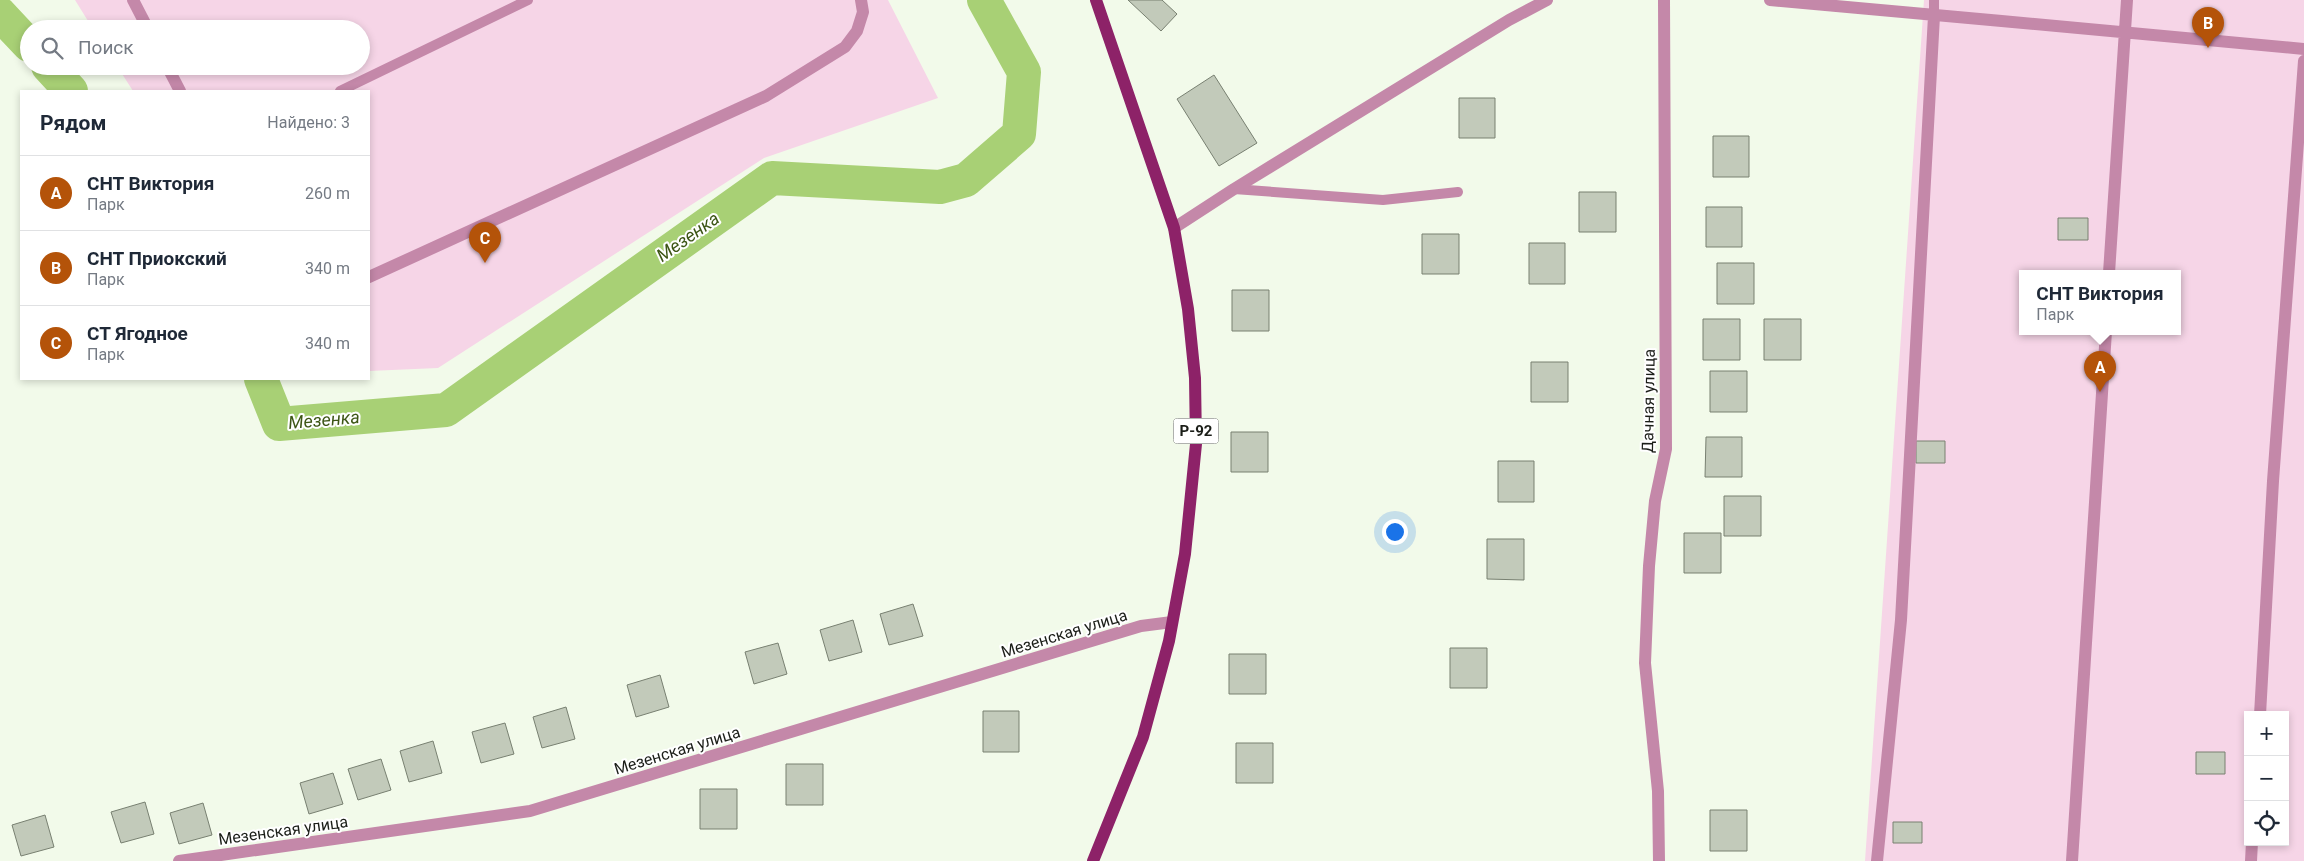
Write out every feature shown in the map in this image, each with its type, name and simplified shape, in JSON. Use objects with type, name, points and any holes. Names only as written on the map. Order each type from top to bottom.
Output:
[{"type":"main road","name":"Р-92","points":[[1093,861],[1143,737],[1172,622],[1185,554],[1196,444],[1195,378],[1188,309],[1174,228],[1096,0]]},
{"type":"street","points":[[133,0],[143,20]]},
{"type":"street","points":[[370,277],[766,96],[845,47],[858,32],[863,12],[861,0]]},
{"type":"street","points":[[1174,228],[1509,20],[1547,0]]},
{"type":"street","name":"Дачная улица","points":[[1658,861],[1658,792],[1645,663],[1649,566],[1655,501],[1666,449],[1664,0]]},
{"type":"street","points":[[1770,0],[1934,16],[2123,30],[2304,49]]},
{"type":"street","points":[[2109,270],[2123,30],[2127,0]]},
{"type":"street","points":[[1877,861],[1901,620],[1934,16]]},
{"type":"street","points":[[2260,711],[2273,481],[2304,60]]},
{"type":"street","points":[[172,75],[179,90]]},
{"type":"street","points":[[2072,861],[2106,335]]},
{"type":"street","name":"Мезенская улица","points":[[180,861],[530,811],[1141,626],[1172,622]]},
{"type":"street","points":[[2251,861],[2252,846]]},
{"type":"lane","points":[[342,90],[528,0]]},
{"type":"lane","points":[[1934,0],[1934,16]]},
{"type":"lane","points":[[1234,189],[1383,200],[1458,192]]},
{"type":"shaded area","points":[[75,0],[888,0],[938,98],[764,158],[438,368],[370,371],[370,90],[132,90],[123,75],[370,75],[370,20],[87,20]]},
{"type":"shaded area","points":[[1924,0],[2304,0],[2304,861],[1865,861]]},
{"type":"building","points":[[1128,0],[1162,0],[1177,14],[1161,31]]},
{"type":"building","points":[[1214,75],[1257,143],[1219,166],[1177,99]]},
{"type":"building","points":[[1459,98],[1495,98],[1495,138],[1459,138]]},
{"type":"building","points":[[1713,136],[1749,136],[1749,177],[1713,177]]},
{"type":"building","points":[[1579,192],[1616,192],[1616,232],[1579,232]]},
{"type":"building","points":[[1706,207],[1742,207],[1742,247],[1706,247]]},
{"type":"building","points":[[2058,218],[2088,218],[2088,240],[2058,240]]},
{"type":"building","points":[[1422,234],[1459,234],[1459,274],[1422,274]]},
{"type":"building","points":[[1529,243],[1565,243],[1565,284],[1529,284]]},
{"type":"building","points":[[1717,263],[1754,263],[1754,304],[1717,304]]},
{"type":"building","points":[[1232,290],[1269,290],[1269,331],[1232,331]]},
{"type":"building","points":[[1703,319],[1740,319],[1740,360],[1703,360]]},
{"type":"building","points":[[1764,319],[1801,319],[1801,360],[1764,360]]},
{"type":"building","points":[[1531,362],[1568,362],[1568,402],[1531,402]]},
{"type":"building","points":[[1710,371],[1747,371],[1747,412],[1710,412]]},
{"type":"building","points":[[1231,432],[1268,432],[1268,472],[1231,472]]},
{"type":"building","points":[[1706,437],[1742,437],[1742,477],[1705,477]]},
{"type":"building","points":[[1916,441],[1945,441],[1945,463],[1916,463]]},
{"type":"building","points":[[1498,461],[1534,461],[1534,502],[1498,502]]},
{"type":"building","points":[[1724,496],[1761,496],[1761,536],[1724,536]]},
{"type":"building","points":[[1684,533],[1721,533],[1721,573],[1684,573]]},
{"type":"building","points":[[1487,539],[1524,539],[1524,580],[1487,579]]},
{"type":"building","points":[[913,604],[923,636],[889,645],[880,614]]},
{"type":"building","points":[[853,620],[862,652],[829,661],[820,630]]},
{"type":"building","points":[[778,643],[787,674],[754,684],[745,652]]},
{"type":"building","points":[[1450,648],[1487,648],[1487,688],[1450,688]]},
{"type":"building","points":[[1229,654],[1266,654],[1266,694],[1229,694]]},
{"type":"building","points":[[660,675],[669,707],[636,717],[627,685]]},
{"type":"building","points":[[566,707],[575,739],[542,748],[533,717]]},
{"type":"building","points":[[983,711],[1019,711],[1019,752],[983,752]]},
{"type":"building","points":[[505,723],[514,754],[481,763],[472,732]]},
{"type":"building","points":[[433,741],[442,773],[409,782],[400,751]]},
{"type":"building","points":[[1236,743],[1273,743],[1273,783],[1236,783]]},
{"type":"building","points":[[2196,752],[2225,752],[2225,774],[2196,774]]},
{"type":"building","points":[[381,759],[391,790],[358,800],[348,769]]},
{"type":"building","points":[[786,764],[823,764],[823,805],[786,805]]},
{"type":"building","points":[[333,773],[343,804],[309,814],[300,783]]},
{"type":"building","points":[[700,789],[737,789],[737,829],[700,829]]},
{"type":"building","points":[[145,802],[154,834],[121,843],[111,812]]},
{"type":"building","points":[[203,803],[212,835],[179,844],[170,813]]},
{"type":"building","points":[[1710,810],[1747,810],[1747,851],[1710,851]]},
{"type":"building","points":[[45,815],[54,847],[21,856],[12,825]]},
{"type":"building","points":[[1893,822],[1922,822],[1922,843],[1893,843]]},
{"type":"waterway","name":"Мезенка","points":[[261,380],[279,424],[446,410],[772,178],[940,187],[966,180],[1019,134],[1024,72],[984,0]]},
{"type":"waterway","name":"Мезенка","points":[[0,14],[20,35]]},
{"type":"waterway","name":"Мезенка","points":[[56,75],[70,90]]},
{"type":"place","name":"СНТ Приокский","points":[[2208,48]]},
{"type":"place","name":"СТ Ягодное","points":[[485,263]]},
{"type":"place","name":"СНТ Виктория","points":[[2100,392]]}]
